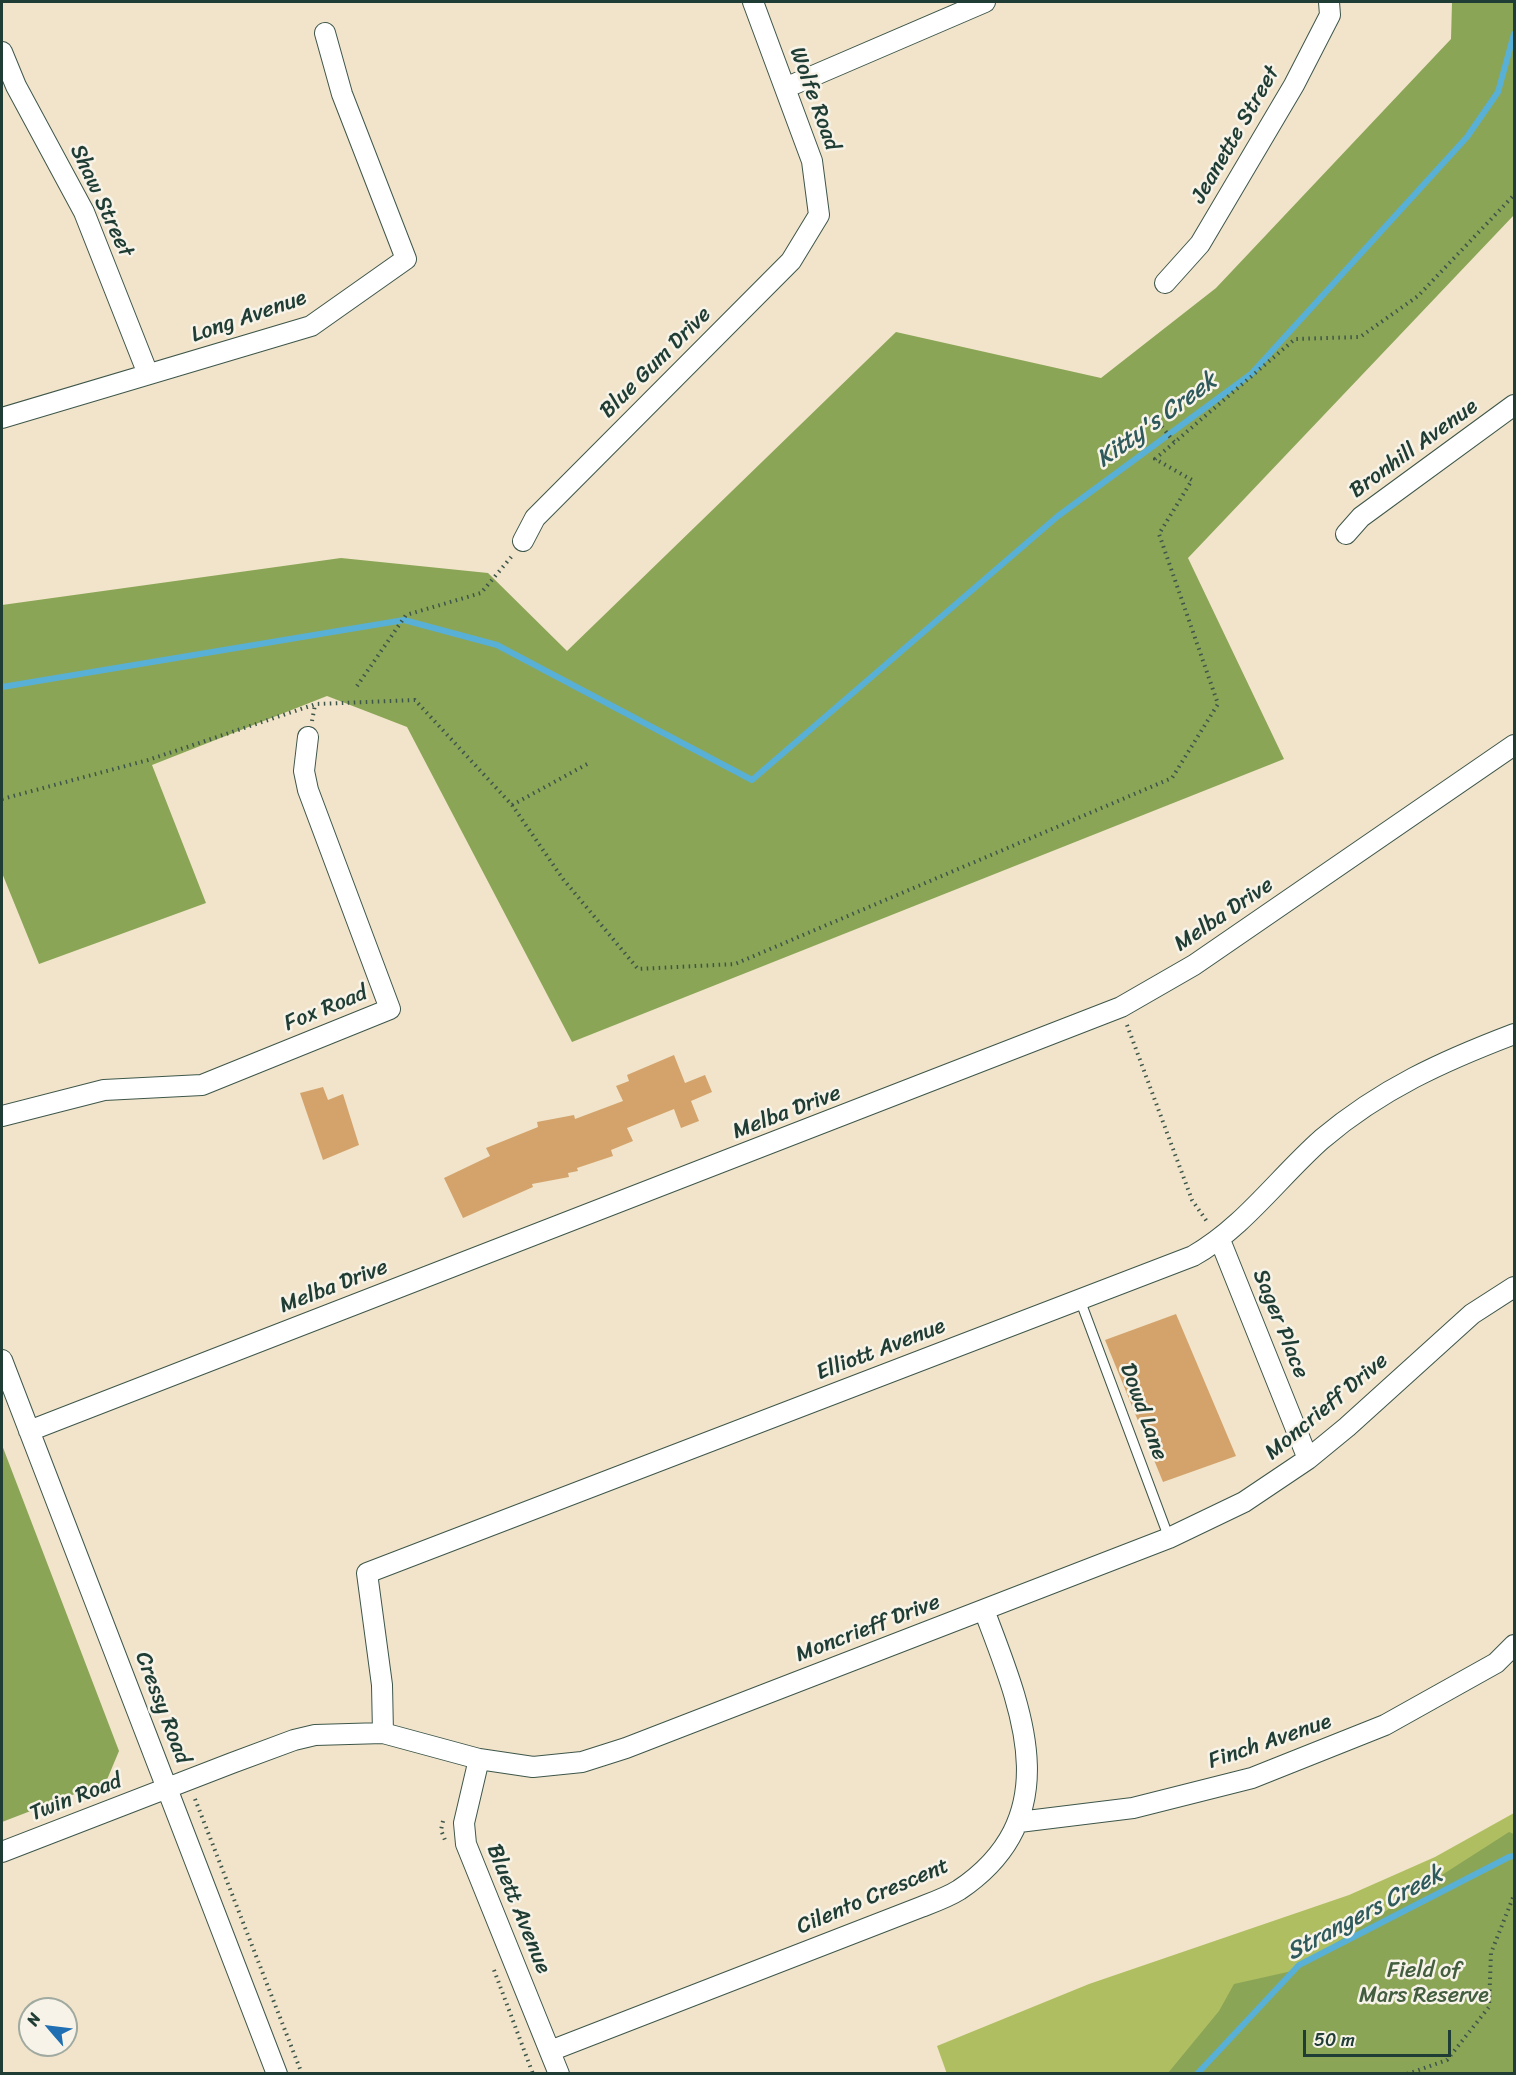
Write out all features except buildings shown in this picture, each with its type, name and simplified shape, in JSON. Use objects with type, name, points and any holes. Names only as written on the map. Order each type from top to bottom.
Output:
[{"type":"street","name":"Wolfe Road","points":[[753,2],[812,161],[819,215]]},
{"type":"street","points":[[785,88],[985,2]]},
{"type":"street","name":"Jeanette Street","points":[[1165,283],[1200,244],[1294,85],[1330,15],[1329,2]]},
{"type":"street","name":"Long Avenue","points":[[2,418],[311,326],[406,259],[342,94],[325,33]]},
{"type":"street","name":"Shaw Street","points":[[2,52],[16,86],[84,212],[148,374]]},
{"type":"street","name":"Blue Gum Drive","points":[[523,541],[535,518],[791,261],[819,215]]},
{"type":"street","name":"Bronhill Avenue","points":[[1346,534],[1361,518],[1515,405]]},
{"type":"street","name":"Fox Road","points":[[2,1116],[104,1090],[202,1085],[390,1009],[308,790],[304,771],[308,736]]},
{"type":"street","name":"Melba Drive","points":[[29,1431],[1121,1007],[1194,965],[1515,745]]},
{"type":"street","name":"Elliott Avenue","points":[[383,1733],[382,1684],[367,1573],[1193,1256],[1220,1240],[1322,1140],[1371,1101],[1440,1063],[1515,1034]]},
{"type":"street","name":"Sager Place","points":[[1220,1240],[1308,1459]]},
{"type":"street","name":"Moncrieff Drive","points":[[167,1789],[294,1740],[335,1733],[383,1733],[479,1759],[533,1767],[582,1762],[637,1744],[1169,1538],[1244,1502],[1308,1459],[1472,1314],[1515,1287]]},
{"type":"street","name":"Cressy Road","points":[[2,1360],[277,2073]]},
{"type":"street","name":"Cilento Crescent","points":[[550,2051],[921,1907],[958,1891],[988,1867],[1019,1822],[1028,1774],[1025,1732],[1017,1697],[984,1610]]},
{"type":"street","name":"Finch Avenue","points":[[1019,1822],[1133,1808],[1252,1778],[1386,1725],[1496,1663],[1515,1645]]},
{"type":"street","name":"Bluett Avenue","points":[[479,1759],[464,1823],[466,1844],[559,2073]]},
{"type":"street","name":"Twin Road","points":[[2,1852],[167,1789]]},
{"type":"lane","name":"Dowd Lane","points":[[1080,1300],[1169,1538]]},
{"type":"path","points":[[2,799],[148,760],[315,704],[415,700],[512,805],[562,879],[638,969],[735,964],[1172,778],[1218,704],[1159,534],[1192,480],[1155,459],[1295,339],[1360,337],[1418,296],[1515,195]]},
{"type":"path","points":[[1158,422],[1175,443]]},
{"type":"path","points":[[357,686],[406,615],[481,592],[523,541]]},
{"type":"path","points":[[512,805],[591,762]]},
{"type":"path","points":[[1121,1007],[1192,1200],[1220,1240]]},
{"type":"path","points":[[195,1799],[302,2073]]},
{"type":"path","points":[[1407,2073],[1447,2060],[1489,2007],[1491,1953],[1515,1895]]},
{"type":"green space","points":[[1452,2],[1514,2],[1514,215],[1188,558],[1284,759],[572,1042],[407,727],[327,696],[152,765],[206,903],[39,964],[2,873],[2,605],[341,558],[488,573],[567,651],[896,332],[1101,378],[1216,288],[1451,39]]},
{"type":"green space","points":[[2,1445],[119,1751],[106,1782],[2,1822]]},
{"type":"green space","name":"Field of Mars Reserve","points":[[1514,1813],[1514,2073],[947,2074],[937,2046],[1089,1984],[1349,1895],[1435,1857]]},
{"type":"green space","name":"Field of Mars Reserve","points":[[1509,1832],[1514,1834],[1514,2073],[1168,2073],[1219,2011],[1234,1984],[1292,1971]]},
{"type":"waterway","name":"Kitty's Creek","points":[[2,687],[404,620],[497,645],[752,780],[1058,516],[1251,374],[1467,137],[1498,92],[1514,34]]},
{"type":"waterway","name":"Strangers Creek","points":[[1197,2074],[1299,1965],[1514,1856]]}]
